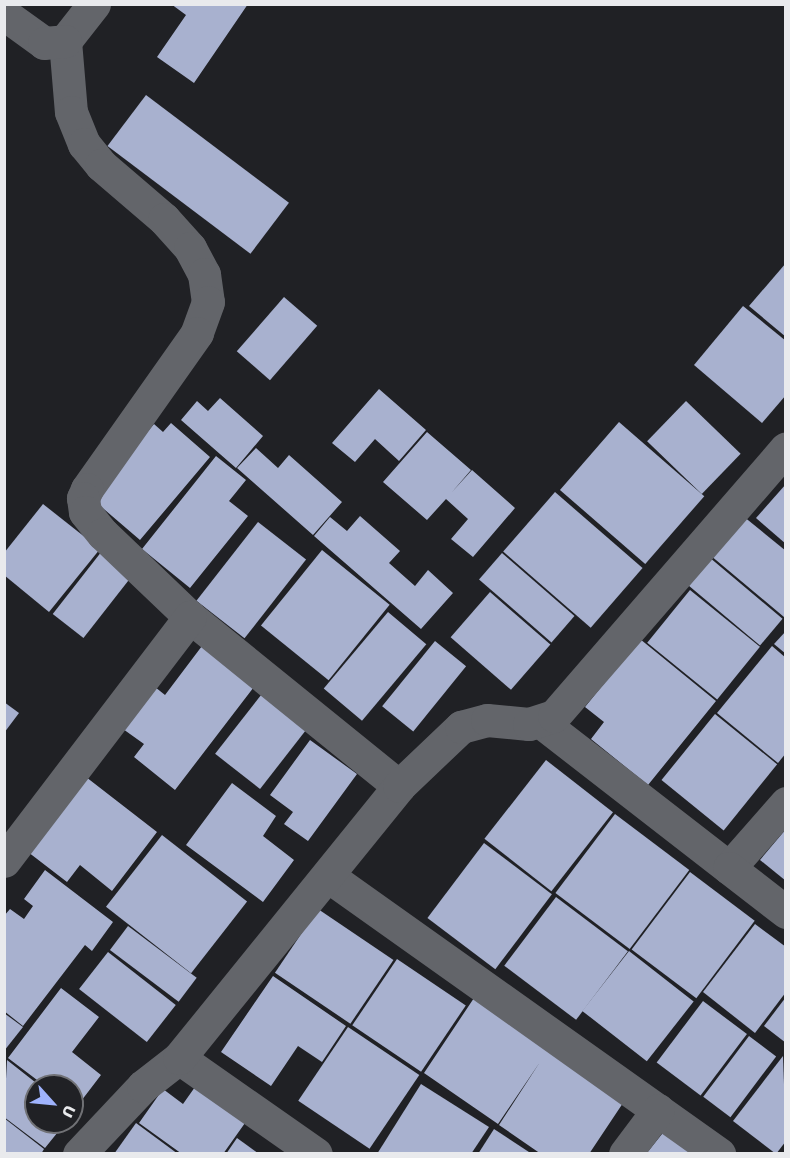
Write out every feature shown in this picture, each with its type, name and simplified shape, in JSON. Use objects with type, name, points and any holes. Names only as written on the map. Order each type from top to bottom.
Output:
[{"type":"street","points":[[94,4],[65,41],[72,112],[84,144],[101,165],[164,219],[190,248],[204,274],[208,302],[197,333],[83,498],[91,521],[190,617],[399,786]]},
{"type":"street","points":[[4,14],[44,43],[65,41]]},
{"type":"street","points":[[541,722],[571,699],[786,448]]},
{"type":"street","points":[[4,861],[190,617]]},
{"type":"street","points":[[79,1154],[143,1086],[179,1058],[399,786],[461,727],[481,721],[541,722],[786,912]]},
{"type":"street","points":[[729,868],[786,803]]},
{"type":"street","points":[[328,876],[719,1154]]},
{"type":"street","points":[[179,1058],[316,1154]]},
{"type":"street","points":[[625,1154],[658,1110]]},
{"type":"building","points":[[171,4],[248,4],[194,83],[157,57],[186,15]]},
{"type":"building","points":[[146,95],[289,203],[250,254],[107,146]]},
{"type":"building","points":[[786,263],[786,337],[749,306]]},
{"type":"building","points":[[284,297],[317,326],[270,380],[237,351]]},
{"type":"building","points":[[743,306],[786,341],[786,395],[762,423],[694,365]]},
{"type":"building","points":[[379,389],[426,430],[399,461],[375,439],[355,462],[332,443]]},
{"type":"building","points":[[220,398],[263,436],[236,468],[181,420],[197,401],[208,411]]},
{"type":"building","points":[[686,401],[741,454],[702,494],[647,441]]},
{"type":"building","points":[[619,422],[704,496],[645,564],[560,490]]},
{"type":"building","points":[[171,423],[210,457],[140,540],[91,498],[154,424],[163,432]]},
{"type":"building","points":[[427,432],[471,470],[452,492],[472,470],[515,508],[473,557],[451,539],[468,519],[446,499],[427,520],[383,482]]},
{"type":"building","points":[[256,448],[278,468],[289,455],[342,502],[313,535],[237,468]]},
{"type":"building","points":[[216,456],[246,480],[229,501],[248,516],[190,588],[142,549]]},
{"type":"building","points":[[786,484],[786,544],[756,518]]},
{"type":"building","points":[[555,492],[643,568],[591,628],[503,552]]},
{"type":"building","points":[[43,504],[100,549],[49,612],[4,575],[4,553]]},
{"type":"building","points":[[360,516],[400,551],[389,563],[415,586],[428,570],[453,593],[421,629],[314,536],[330,517],[347,531]]},
{"type":"building","points":[[743,516],[786,551],[784,617],[710,555]]},
{"type":"building","points":[[258,522],[306,560],[245,638],[196,601]]},
{"type":"building","points":[[322,550],[390,605],[329,680],[261,625]]},
{"type":"building","points":[[102,551],[133,575],[83,638],[53,614]]},
{"type":"building","points":[[502,553],[574,616],[551,642],[479,579]]},
{"type":"building","points":[[709,557],[783,619],[760,646],[687,584]]},
{"type":"building","points":[[690,590],[760,647],[717,699],[647,643]]},
{"type":"building","points":[[490,592],[550,644],[511,690],[451,637]]},
{"type":"building","points":[[388,612],[426,644],[362,721],[324,689]]},
{"type":"building","points":[[786,631],[786,654],[774,644]]},
{"type":"building","points":[[640,639],[716,701],[648,785],[591,739],[604,722],[585,707]]},
{"type":"building","points":[[435,641],[466,666],[413,731],[382,706]]},
{"type":"building","points":[[205,642],[257,683],[175,790],[134,757],[144,744],[123,729],[155,687],[165,695]]},
{"type":"building","points":[[772,646],[786,658],[786,753],[778,763],[717,713]]},
{"type":"building","points":[[265,690],[310,725],[260,789],[215,754]]},
{"type":"building","points":[[4,702],[19,713],[4,733]]},
{"type":"building","points":[[715,714],[777,764],[724,830],[662,780]]},
{"type":"building","points":[[310,740],[357,774],[308,841],[284,824],[293,812],[270,795]]},
{"type":"building","points":[[546,760],[613,812],[551,891],[484,839]]},
{"type":"building","points":[[86,777],[157,832],[112,891],[80,865],[67,882],[28,852]]},
{"type":"building","points":[[232,783],[276,816],[263,836],[294,860],[263,902],[186,845]]},
{"type":"building","points":[[615,814],[689,870],[630,949],[555,893]]},
{"type":"building","points":[[786,829],[786,881],[760,860]]},
{"type":"building","points":[[162,835],[247,901],[191,973],[106,907]]},
{"type":"building","points":[[484,843],[552,894],[495,969],[427,918]]},
{"type":"building","points":[[45,870],[113,922],[92,951],[85,945],[23,1026],[4,1011],[4,916],[10,909],[24,919],[33,906],[24,899]]},
{"type":"building","points":[[690,872],[755,921],[696,998],[632,949]]},
{"type":"building","points":[[556,897],[628,951],[576,1020],[504,966]]},
{"type":"building","points":[[318,909],[393,960],[350,1024],[275,973]]},
{"type":"building","points":[[755,924],[786,947],[786,992],[755,1033],[703,992]]},
{"type":"building","points":[[128,926],[197,978],[179,1002],[110,950]]},
{"type":"building","points":[[629,951],[694,1001],[647,1061],[582,1011]]},
{"type":"building","points":[[108,952],[176,1005],[147,1042],[79,989]]},
{"type":"building","points":[[397,959],[466,1005],[421,1072],[352,1025]]},
{"type":"building","points":[[273,976],[346,1026],[322,1062],[298,1046],[271,1086],[221,1052]]},
{"type":"building","points":[[61,988],[99,1017],[72,1052],[101,1075],[84,1097],[84,1074],[29,1074],[8,1058]]},
{"type":"building","points":[[786,997],[786,1043],[764,1026]]},
{"type":"building","points":[[474,998],[625,1100],[589,1154],[541,1154],[499,1125],[540,1062],[498,1124],[424,1073]]},
{"type":"building","points":[[703,1001],[747,1034],[701,1096],[657,1062]]},
{"type":"building","points":[[4,1013],[23,1027],[4,1051]]},
{"type":"building","points":[[348,1027],[419,1075],[370,1149],[298,1101]]},
{"type":"building","points":[[749,1036],[776,1056],[730,1117],[703,1097]]},
{"type":"building","points":[[783,1056],[786,1141],[776,1154],[733,1121]]},
{"type":"building","points":[[7,1060],[25,1074],[24,1132],[4,1117]]},
{"type":"building","points":[[421,1084],[489,1127],[471,1154],[377,1154]]},
{"type":"building","points":[[195,1087],[245,1123],[223,1154],[182,1154],[139,1123],[163,1089],[183,1104]]},
{"type":"building","points":[[4,1118],[44,1149],[41,1154],[4,1154]]},
{"type":"building","points":[[136,1123],[178,1154],[114,1154]]},
{"type":"building","points":[[494,1129],[532,1154],[478,1154]]},
{"type":"building","points":[[666,1129],[697,1154],[646,1154]]},
{"type":"building","points":[[26,1134],[56,1134],[45,1148]]},
{"type":"building","points":[[237,1138],[259,1154],[226,1154]]}]
